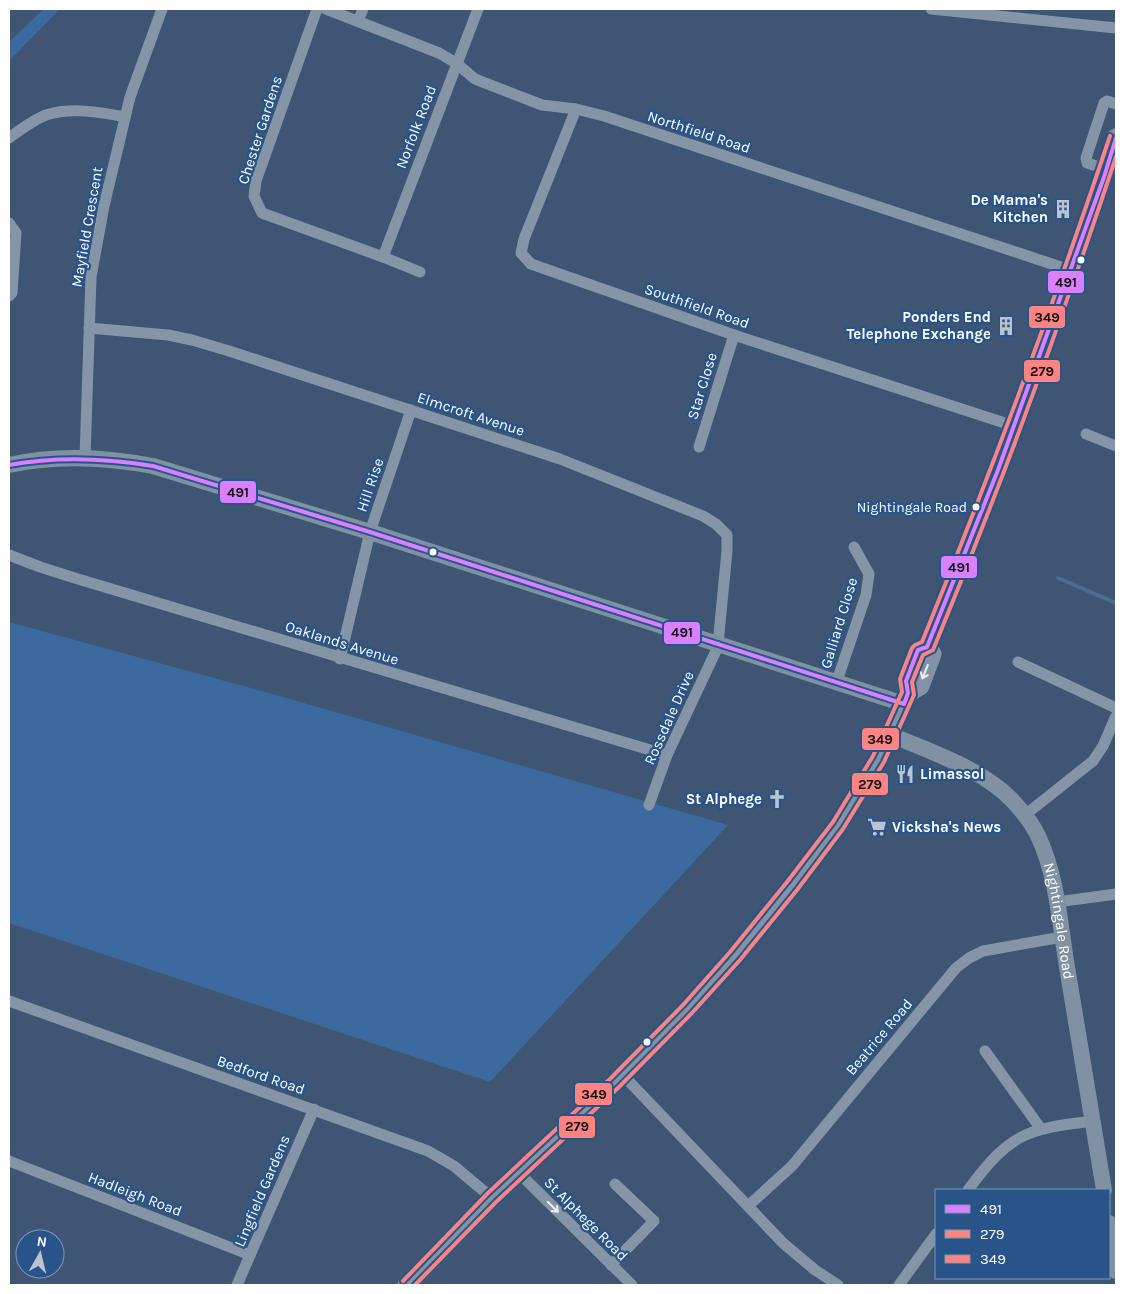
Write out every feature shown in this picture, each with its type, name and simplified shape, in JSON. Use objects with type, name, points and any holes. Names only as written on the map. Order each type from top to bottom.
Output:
[{"type":"main road","points":[[408,1285],[492,1198],[622,1074],[702,994],[803,871],[838,826],[859,794],[891,735],[906,698],[920,686],[924,676],[932,654],[927,646],[966,552],[1014,426],[1116,138]]},
{"type":"street","name":"Mayfield Crescent","points":[[85,458],[91,277],[104,206],[130,97],[162,9]]},
{"type":"street","name":"Chester Gardens","points":[[317,9],[256,181],[254,196],[262,213],[383,256],[420,272]]},
{"type":"street","name":"Northfield Road","points":[[326,9],[439,53],[456,63],[475,79],[542,105],[576,109],[613,119],[1070,270]]},
{"type":"street","points":[[358,21],[363,9]]},
{"type":"street","name":"Norfolk Road","points":[[383,256],[478,9]]},
{"type":"street","points":[[931,9],[1116,28]]},
{"type":"street","points":[[1106,169],[1088,163],[1086,158],[1104,103],[1107,100],[1116,104]]},
{"type":"street","name":"Southfield Road","points":[[576,109],[524,239],[521,253],[531,264],[734,335],[1014,426]]},
{"type":"street","points":[[9,138],[45,116],[87,111],[125,117]]},
{"type":"street","points":[[9,223],[16,233],[12,293],[9,296]]},
{"type":"street","name":"Elmcroft Avenue","points":[[89,328],[168,335],[192,340],[560,459],[703,516],[716,524],[727,535],[718,644]]},
{"type":"street","name":"Star Close","points":[[699,446],[734,335]]},
{"type":"street","name":"Hill Rise","points":[[340,659],[370,532],[411,410]]},
{"type":"street","points":[[1086,434],[1116,446]]},
{"type":"street","points":[[9,465],[30,460],[62,457],[116,459],[154,466],[370,532],[837,681],[906,698]]},
{"type":"street","name":"Galliard Close","points":[[837,681],[866,595],[869,574],[854,547]]},
{"type":"street","name":"Oaklands Avenue","points":[[9,555],[49,570],[340,659],[667,755]]},
{"type":"street","name":"Rossdale Drive","points":[[649,805],[667,755],[718,644]]},
{"type":"street","points":[[1018,662],[1116,708]]},
{"type":"street","points":[[1025,816],[1093,761],[1103,746],[1116,716]]},
{"type":"street","name":"Nightingale Road","points":[[891,735],[982,777],[1006,795],[1036,830],[1046,854],[1057,902],[1104,1189]]},
{"type":"street","points":[[1057,902],[1116,894]]},
{"type":"street","name":"Beatrice Road","points":[[748,1206],[792,1166],[956,968],[969,958],[983,951],[1062,937]]},
{"type":"street","name":"Bedford Road","points":[[9,1001],[428,1151],[454,1166],[492,1198]]},
{"type":"street","points":[[985,1050],[1041,1128]]},
{"type":"street","points":[[622,1074],[783,1243],[815,1270],[838,1285]]},
{"type":"street","name":"Lingfield Gardens","points":[[236,1285],[314,1109]]},
{"type":"street","points":[[969,1189],[987,1165],[1020,1136],[1041,1128],[1092,1121]]},
{"type":"street","name":"Hadleigh Road","points":[[9,1161],[250,1255]]},
{"type":"street","name":"St Alphege Road","points":[[519,1173],[632,1285]]},
{"type":"street","points":[[611,1265],[654,1221],[615,1184]]},
{"type":"street","points":[[1110,1230],[1116,1271]]},
{"type":"street","points":[[899,1285],[935,1235]]},
{"type":"shaded area","points":[[44,9],[60,9],[9,61],[9,42]]},
{"type":"shaded area","points":[[9,622],[276,695],[728,825],[490,1082],[9,923]]},
{"type":"waterway","points":[[1058,578],[1116,603]]},
{"type":"transit line","name":"349","points":[[403,1281],[488,1193],[610,1079],[683,1005],[730,952],[833,822],[873,756],[902,692],[900,679],[912,648],[922,642],[972,517],[1043,327],[1110,136]]},
{"type":"transit line","name":"491","points":[[904,704],[908,693],[906,681],[918,650],[927,647],[998,470],[1104,177],[1116,138]]},
{"type":"transit line","name":"279","points":[[415,1285],[496,1202],[618,1088],[692,1013],[740,960],[797,890],[843,829],[884,762],[914,695],[912,682],[923,655],[933,650],[958,589],[1029,405],[1116,157]]},
{"type":"transit line","name":"491","points":[[9,465],[45,460],[81,459],[153,466],[370,532],[904,704]]},
{"type":"place","name":"De Mama's Kitchen","points":[[1063,209]]},
{"type":"place","name":"Ponders End Telephone Exchange","points":[[1006,326]]},
{"type":"place","name":"Nightingale Road","points":[[976,507]]},
{"type":"place","name":"Limassol","points":[[905,774]]},
{"type":"place","name":"St Alphege","points":[[777,799]]},
{"type":"place","name":"Vicksha's News","points":[[877,827]]}]
